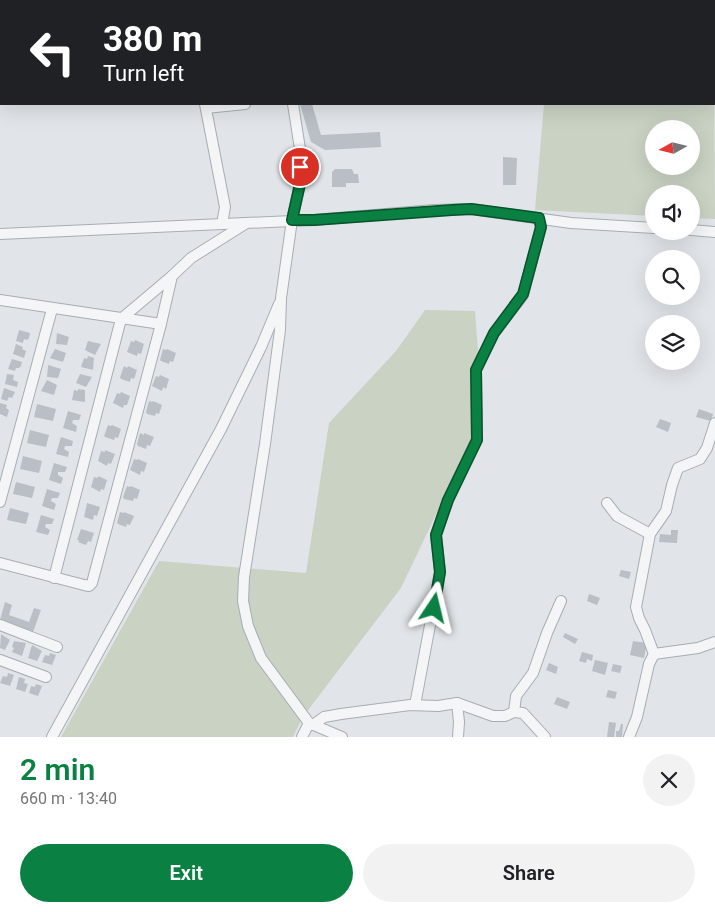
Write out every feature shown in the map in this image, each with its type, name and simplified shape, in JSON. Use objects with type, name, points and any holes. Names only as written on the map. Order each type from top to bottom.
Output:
[{"type":"street","points":[[222,224],[225,207],[206,106],[226,105]]},
{"type":"street","points":[[293,105],[297,122],[300,184],[292,220],[281,298],[280,330],[274,380],[244,577],[243,601],[248,626],[261,658],[311,724],[342,737]]},
{"type":"street","points":[[0,234],[314,220],[471,209],[571,223],[645,227]]},
{"type":"street","points":[[415,705],[440,572],[436,535],[448,500],[477,440],[476,370],[494,333],[523,294],[541,227],[539,218]]},
{"type":"street","points":[[54,578],[121,319],[191,258],[246,223]]},
{"type":"street","points":[[700,231],[715,232]]},
{"type":"street","points":[[0,563],[89,586],[95,577],[172,276]]},
{"type":"street","points":[[52,737],[221,428],[261,347],[281,298]]},
{"type":"street","points":[[0,300],[161,324]]},
{"type":"street","points":[[0,502],[52,309]]},
{"type":"street","points":[[629,737],[637,717],[649,664],[654,654],[645,630],[638,618],[636,606],[650,534],[666,510],[678,468],[700,459],[707,448],[715,423]]},
{"type":"street","points":[[607,504],[617,516],[650,534]]},
{"type":"street","points":[[514,712],[516,696],[533,673],[561,601]]},
{"type":"street","points":[[0,626],[57,647]]},
{"type":"street","points":[[654,654],[698,648],[715,642]]},
{"type":"street","points":[[0,660],[46,677]]},
{"type":"street","points":[[457,703],[458,737]]},
{"type":"street","points":[[302,737],[311,724],[324,717],[415,705],[438,706],[457,703],[493,716],[505,716],[514,712],[524,714],[545,737]]},
{"type":"green space","points":[[544,105],[714,105],[715,219],[700,218],[700,185],[645,185],[645,216],[535,210]]},
{"type":"green space","points":[[425,310],[475,311],[483,416],[401,588],[302,718],[293,737],[61,737],[159,561],[306,573],[329,423],[396,351]]},
{"type":"building","points":[[300,105],[312,105],[321,135],[380,132],[381,147],[325,150],[311,142]]},
{"type":"building","points":[[503,157],[517,158],[516,185],[503,185]]},
{"type":"building","points":[[335,169],[352,169],[354,174],[358,174],[359,183],[346,183],[346,187],[332,187],[332,172]]},
{"type":"building","points":[[19,330],[30,333],[29,338],[27,340],[24,339],[23,343],[16,341]]},
{"type":"building","points":[[57,333],[69,337],[67,345],[56,344]]},
{"type":"building","points":[[135,340],[144,344],[141,354],[138,353],[137,356],[127,352],[131,341],[134,342]]},
{"type":"building","points":[[88,341],[101,344],[95,355],[85,350]]},
{"type":"building","points":[[16,344],[23,347],[22,349],[26,351],[24,358],[13,354]]},
{"type":"building","points":[[55,349],[66,353],[63,362],[50,358]]},
{"type":"building","points":[[163,349],[176,353],[173,362],[170,361],[169,364],[160,360]]},
{"type":"building","points":[[88,356],[94,358],[93,370],[81,367],[84,358],[87,359]]},
{"type":"building","points":[[12,359],[22,362],[21,366],[16,368],[15,371],[8,369]]},
{"type":"building","points":[[48,365],[61,369],[58,378],[47,377]]},
{"type":"building","points":[[124,366],[137,370],[134,379],[131,378],[130,382],[120,377]]},
{"type":"building","points":[[7,374],[14,375],[13,380],[18,382],[17,387],[5,384]]},
{"type":"building","points":[[80,374],[92,377],[86,387],[76,383]]},
{"type":"building","points":[[160,375],[169,379],[166,389],[163,387],[162,391],[152,386],[156,376],[159,377]]},
{"type":"building","points":[[47,380],[57,385],[54,395],[41,391]]},
{"type":"building","points":[[4,388],[15,392],[12,398],[9,397],[7,401],[1,399]]},
{"type":"building","points":[[78,389],[85,390],[85,402],[72,400],[74,390],[78,391]]},
{"type":"building","points":[[121,392],[130,396],[127,405],[124,405],[123,408],[113,403],[117,393],[120,394]]},
{"type":"building","points":[[149,401],[162,405],[159,414],[156,413],[155,416],[147,414]]},
{"type":"building","points":[[0,403],[7,405],[6,408],[9,410],[7,417],[0,414]]},
{"type":"building","points":[[37,404],[56,409],[53,421],[34,417]]},
{"type":"building","points":[[699,409],[713,414],[711,421],[696,417]]},
{"type":"building","points":[[68,411],[81,415],[79,420],[73,420],[72,423],[77,426],[76,432],[63,428]]},
{"type":"building","points":[[660,419],[671,423],[668,432],[656,427]]},
{"type":"building","points":[[108,425],[121,429],[118,438],[115,437],[114,440],[104,436]]},
{"type":"building","points":[[30,430],[49,435],[46,447],[27,443]]},
{"type":"building","points":[[140,433],[154,437],[150,446],[147,445],[146,449],[137,444]]},
{"type":"building","points":[[61,437],[73,441],[72,446],[65,446],[64,449],[69,452],[68,457],[56,454]]},
{"type":"building","points":[[105,450],[115,454],[111,464],[108,463],[107,466],[98,461],[101,451],[105,452]]},
{"type":"building","points":[[23,456],[42,461],[39,473],[20,469]]},
{"type":"building","points":[[134,459],[147,463],[144,472],[141,471],[140,475],[130,470]]},
{"type":"building","points":[[54,463],[67,467],[65,472],[58,472],[58,475],[63,478],[61,484],[49,480]]},
{"type":"building","points":[[98,476],[107,480],[104,490],[101,489],[100,492],[91,487],[94,477],[98,478]]},
{"type":"building","points":[[16,482],[35,487],[32,498],[13,494]]},
{"type":"building","points":[[127,486],[140,490],[137,499],[134,498],[133,501],[124,499]]},
{"type":"building","points":[[47,489],[60,493],[58,498],[52,498],[51,501],[56,504],[54,510],[42,506]]},
{"type":"building","points":[[87,503],[100,507],[97,516],[94,515],[93,520],[84,517]]},
{"type":"building","points":[[10,508],[29,513],[26,524],[7,520]]},
{"type":"building","points":[[120,512],[134,516],[130,525],[127,524],[126,527],[117,523]]},
{"type":"building","points":[[41,515],[54,519],[52,524],[46,524],[45,527],[50,530],[48,535],[36,532]]},
{"type":"building","points":[[81,529],[94,533],[91,542],[88,541],[86,545],[77,540]]},
{"type":"building","points":[[671,530],[678,530],[677,543],[659,542],[660,534],[671,535]]},
{"type":"building","points":[[621,570],[631,572],[629,579],[619,576]]},
{"type":"building","points":[[589,594],[600,598],[597,605],[587,601]]},
{"type":"building","points":[[5,602],[12,605],[9,615],[29,622],[34,608],[41,610],[33,632],[0,620]]},
{"type":"building","points":[[565,633],[578,639],[575,644],[563,637]]},
{"type":"building","points":[[1,634],[10,640],[5,650],[0,648]]},
{"type":"building","points":[[14,641],[26,643],[22,656],[12,652]]},
{"type":"building","points":[[633,641],[647,643],[644,658],[630,655]]},
{"type":"building","points":[[32,645],[42,651],[37,661],[28,658]]},
{"type":"building","points":[[582,652],[593,655],[592,661],[587,659],[586,663],[579,661]]},
{"type":"building","points":[[50,653],[56,655],[52,665],[42,662],[45,655],[49,656]]},
{"type":"building","points":[[595,660],[608,663],[605,675],[592,671]]},
{"type":"building","points":[[549,663],[558,667],[556,674],[546,670]]},
{"type":"building","points":[[613,664],[622,666],[620,673],[611,671]]},
{"type":"building","points":[[8,673],[14,675],[10,686],[0,683],[3,676],[7,677]]},
{"type":"building","points":[[19,677],[25,679],[24,683],[28,684],[25,692],[16,689]]},
{"type":"building","points":[[36,684],[42,686],[38,696],[29,693],[31,686],[35,687]]},
{"type":"building","points":[[608,690],[617,692],[615,699],[606,697]]},
{"type":"building","points":[[557,697],[570,702],[567,709],[554,704]]},
{"type":"building","points":[[609,722],[616,723],[614,737],[607,737]]},
{"type":"building","points":[[621,724],[623,724],[622,737],[616,737],[616,731],[619,731]]},
{"type":"route","points":[[300,167],[300,184],[292,220],[471,209],[539,218],[541,227],[523,294],[494,333],[476,370],[477,440],[448,500],[436,535],[440,572],[434,608]]}]
